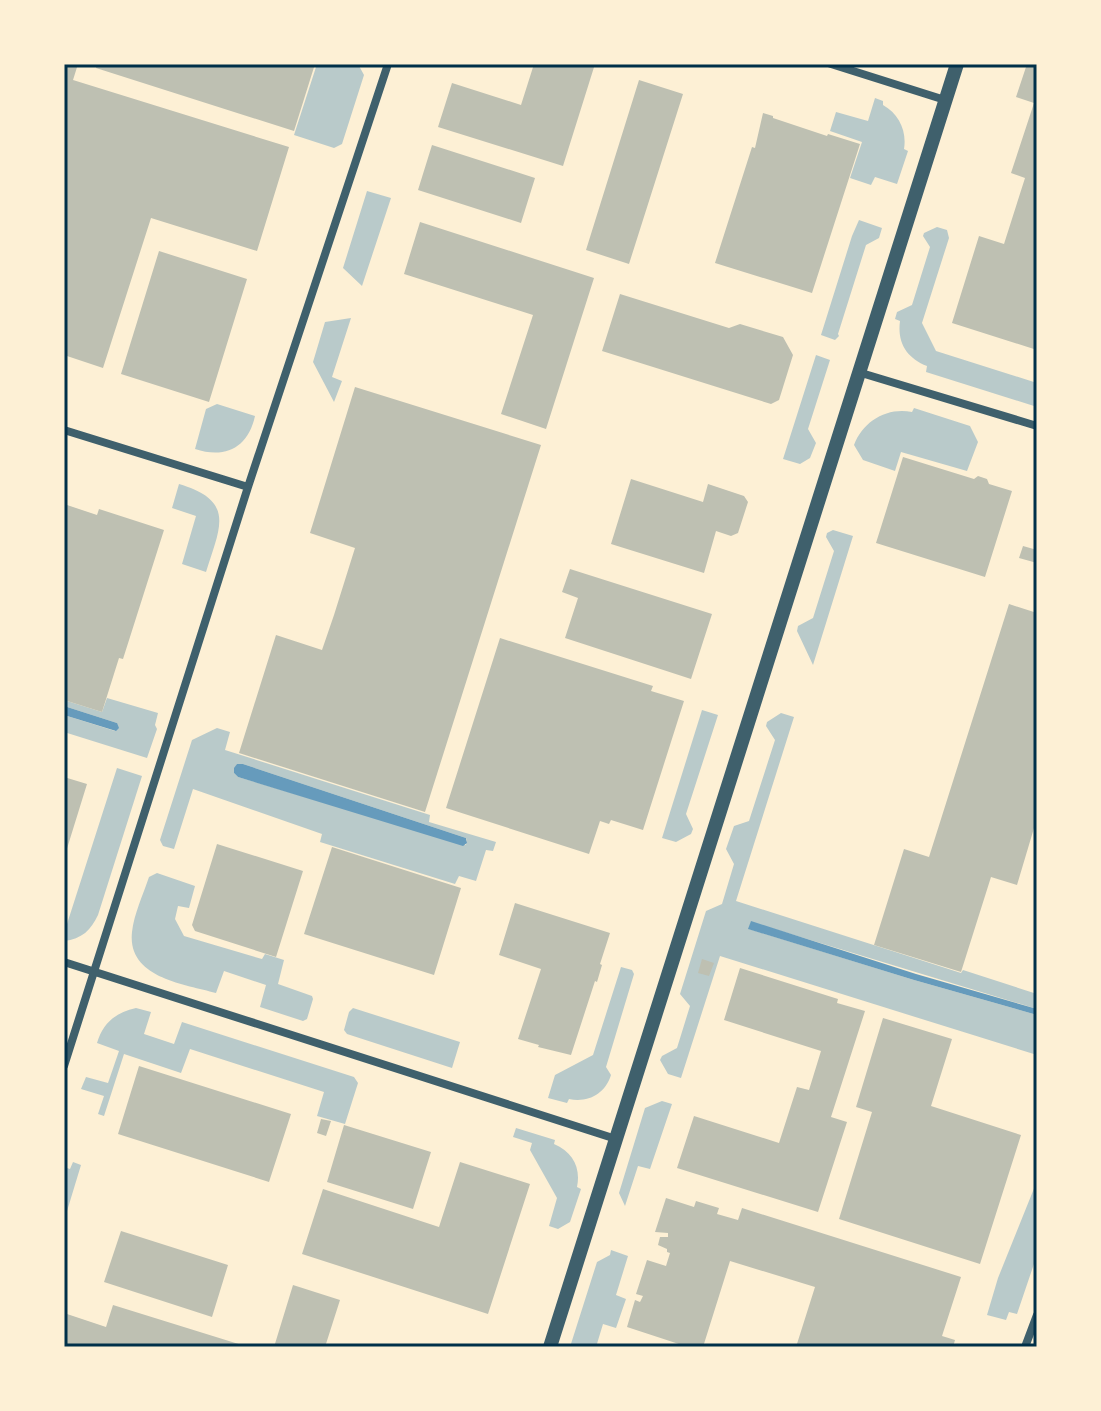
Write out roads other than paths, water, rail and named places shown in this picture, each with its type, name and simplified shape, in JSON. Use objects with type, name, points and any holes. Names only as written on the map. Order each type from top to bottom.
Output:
[{"type":"street","points":[[64,1066],[248,487],[388,64]]},
{"type":"street","points":[[831,64],[945,100]]},
{"type":"street","points":[[550,1347],[957,64]]},
{"type":"street","points":[[858,372],[1037,426]]},
{"type":"street","points":[[64,430],[248,487]]},
{"type":"street","points":[[64,962],[616,1139]]},
{"type":"street","points":[[1025,1347],[1037,1315]]},
{"type":"water","points":[[64,706],[117,723],[119,728],[116,731],[64,715]]},
{"type":"water","points":[[237,764],[466,838],[467,843],[463,846],[238,777],[234,773]]},
{"type":"water","points":[[751,921],[1037,1009],[1037,1015],[748,929]]}]
